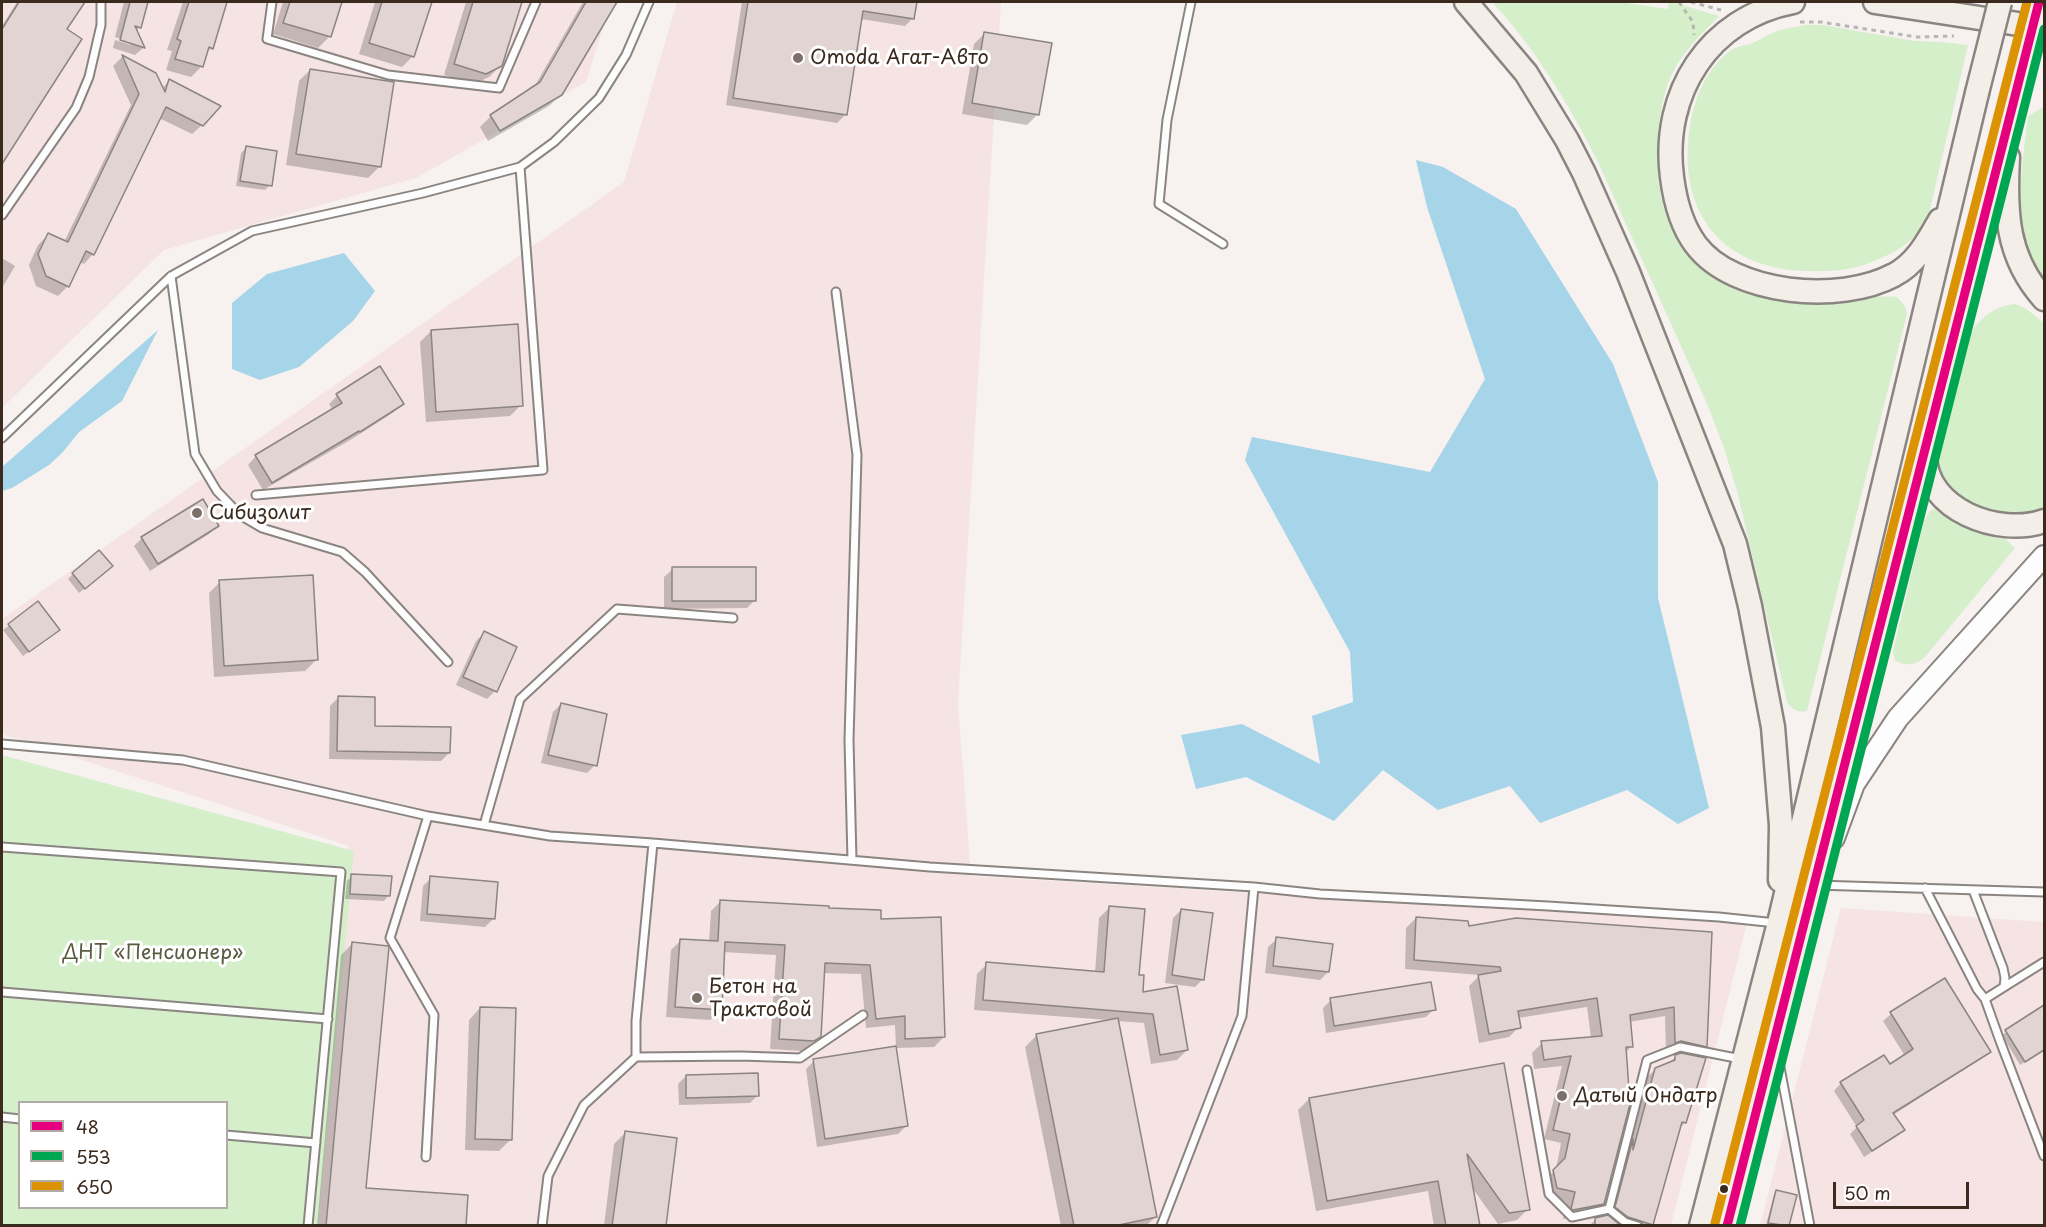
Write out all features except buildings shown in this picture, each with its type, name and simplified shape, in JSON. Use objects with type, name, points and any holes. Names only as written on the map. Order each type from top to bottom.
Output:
[{"type":"main road","points":[[1466,2],[1526,73],[1563,132],[1584,173],[1628,272],[1735,544],[1750,606],[1773,727],[1780,825],[1779,923]]},
{"type":"main road","points":[[1875,2],[2044,28]]},
{"type":"main road","points":[[1701,1226],[1779,923],[2000,2]]},
{"type":"main road","points":[[1727,1226],[2038,2],[2044,3]]},
{"type":"main road","points":[[1794,12],[1764,10],[1731,27],[1713,42],[1685,85],[1674,114],[1670,167],[1675,200],[1686,230],[1703,254],[1715,263],[1769,287],[1810,292],[1854,288],[1894,276],[1911,263],[1928,241],[1952,198]]},
{"type":"main road","points":[[2013,101],[2007,187],[2010,236],[2025,274],[2044,299]]},
{"type":"main road","points":[[1926,440],[1925,461],[1928,477],[1938,493],[1954,506],[1978,519],[1997,524],[2027,526],[2044,521]]},
{"type":"main road","points":[[1815,885],[1854,784],[1898,718],[2044,556]]},
{"type":"lane","points":[[2,215],[76,108],[89,77],[101,25],[101,2]]},
{"type":"lane","points":[[272,2],[267,39],[388,75],[499,88],[536,2]]},
{"type":"lane","points":[[2,438],[171,276],[252,231],[423,193],[520,167],[554,142],[599,98],[626,55],[649,2]]},
{"type":"lane","points":[[1191,2],[1167,120],[1159,204],[1223,243]]},
{"type":"lane","points":[[256,495],[543,470],[520,167]]},
{"type":"lane","points":[[171,276],[195,454],[217,491],[240,515],[262,528],[342,552],[364,572],[448,662]]},
{"type":"lane","points":[[836,292],[857,454],[849,740],[852,860]]},
{"type":"lane","points":[[483,825],[520,699],[617,609],[733,618]]},
{"type":"lane","points":[[2,744],[183,760],[428,816],[550,836],[930,867],[1254,887],[1320,894],[1719,917],[1779,923]]},
{"type":"lane","points":[[426,1157],[434,1015],[390,938],[428,816]]},
{"type":"lane","points":[[636,1057],[636,1021],[653,843]]},
{"type":"lane","points":[[2,847],[341,872],[308,1226]]},
{"type":"lane","points":[[1815,885],[2044,892]]},
{"type":"lane","points":[[1161,1226],[1242,1016],[1254,887]]},
{"type":"lane","points":[[1925,888],[1977,989],[1986,999],[2044,1156]]},
{"type":"lane","points":[[1973,890],[2003,968],[2004,987]]},
{"type":"lane","points":[[1986,999],[2044,962]]},
{"type":"lane","points":[[2,992],[328,1019]]},
{"type":"lane","points":[[542,1226],[548,1176],[584,1105],[636,1057],[800,1058],[863,1015]]},
{"type":"lane","points":[[1775,1040],[1810,1226]]},
{"type":"lane","points":[[1609,1209],[1647,1060],[1680,1047],[1744,1060]]},
{"type":"lane","points":[[1527,1070],[1549,1194],[1572,1217],[1609,1209]]},
{"type":"lane","points":[[2,1117],[18,1119]]},
{"type":"lane","points":[[228,1135],[316,1143]]},
{"type":"lane","points":[[1609,1209],[1625,1222],[1638,1226]]},
{"type":"path","points":[[1679,2],[1693,22],[1694,43]]},
{"type":"path","points":[[1691,2],[1723,11]]},
{"type":"path","points":[[1794,12],[1821,22],[1917,37],[1960,37]]},
{"type":"shaded area","points":[[2,2],[611,2],[586,82],[416,178],[164,250],[2,408]]},
{"type":"shaded area","points":[[677,2],[1001,2],[958,703],[971,876],[1747,923],[1671,1225],[312,1225],[349,846],[2,734],[2,619],[624,182]]},
{"type":"shaded area","points":[[1841,908],[2044,922],[2044,1225],[1760,1226]]},
{"type":"green space","points":[[1492,2],[1619,2],[1668,9],[1669,2],[1672,2],[1719,16],[1681,59],[1665,92],[1658,135],[1658,159],[1663,204],[1670,223],[1688,245],[1741,285],[1757,294],[1790,301],[1897,297],[1905,306],[1907,314],[1807,711],[1796,710],[1787,702],[1737,491],[1708,406],[1587,141],[1537,58]]},
{"type":"green space","points":[[1806,25],[1822,25],[1915,41],[1968,45],[1925,223],[1912,239],[1895,251],[1853,268],[1809,271],[1778,268],[1752,260],[1729,247],[1712,230],[1699,209],[1690,185],[1688,157],[1690,126],[1698,97],[1712,69],[1735,48],[1753,43],[1779,31]]},
{"type":"green space","points":[[2044,107],[2044,279],[2033,262],[2026,242],[2022,225],[2021,188],[2028,116]]},
{"type":"green space","points":[[2015,304],[2025,308],[2044,323],[2044,511],[2028,513],[1994,512],[1963,500],[1950,490],[1941,477],[1937,460],[1966,342],[1974,328],[1985,316],[2006,305]]},
{"type":"green space","points":[[1936,507],[1965,526],[2003,537],[2015,548],[1925,657],[1918,662],[1903,664],[1895,660],[1893,651],[1924,521],[1930,511]]},
{"type":"green space","name":"ДНТ «Пенсионер»","points":[[2,755],[354,851],[318,1225],[2,1225]]},
{"type":"water","points":[[1416,160],[1443,167],[1516,209],[1613,364],[1658,482],[1658,598],[1709,808],[1678,824],[1627,790],[1540,823],[1510,786],[1438,810],[1383,770],[1334,821],[1246,777],[1196,789],[1181,735],[1242,724],[1320,764],[1312,716],[1353,702],[1350,652],[1245,460],[1252,437],[1430,472],[1485,379],[1427,207]]},
{"type":"water","points":[[344,253],[375,291],[353,321],[299,367],[260,380],[232,369],[232,303],[267,274]]},
{"type":"water","points":[[158,330],[122,401],[79,432],[49,465],[12,488],[2,491],[2,467]]},
{"type":"transit line","name":"650","points":[[1715,1223],[2027,2]]},
{"type":"transit line","name":"48","points":[[1727,1226],[2039,2]]},
{"type":"transit line","name":"553","points":[[1740,1226],[2044,29]]},
{"type":"place","name":"Omoda Агат-Авто","points":[[798,58]]},
{"type":"place","name":"Сибизолит","points":[[197,513]]},
{"type":"place","name":"Бетон на Трактовой","points":[[697,998]]},
{"type":"place","name":"Датый Ондатр","points":[[1562,1096]]}]
